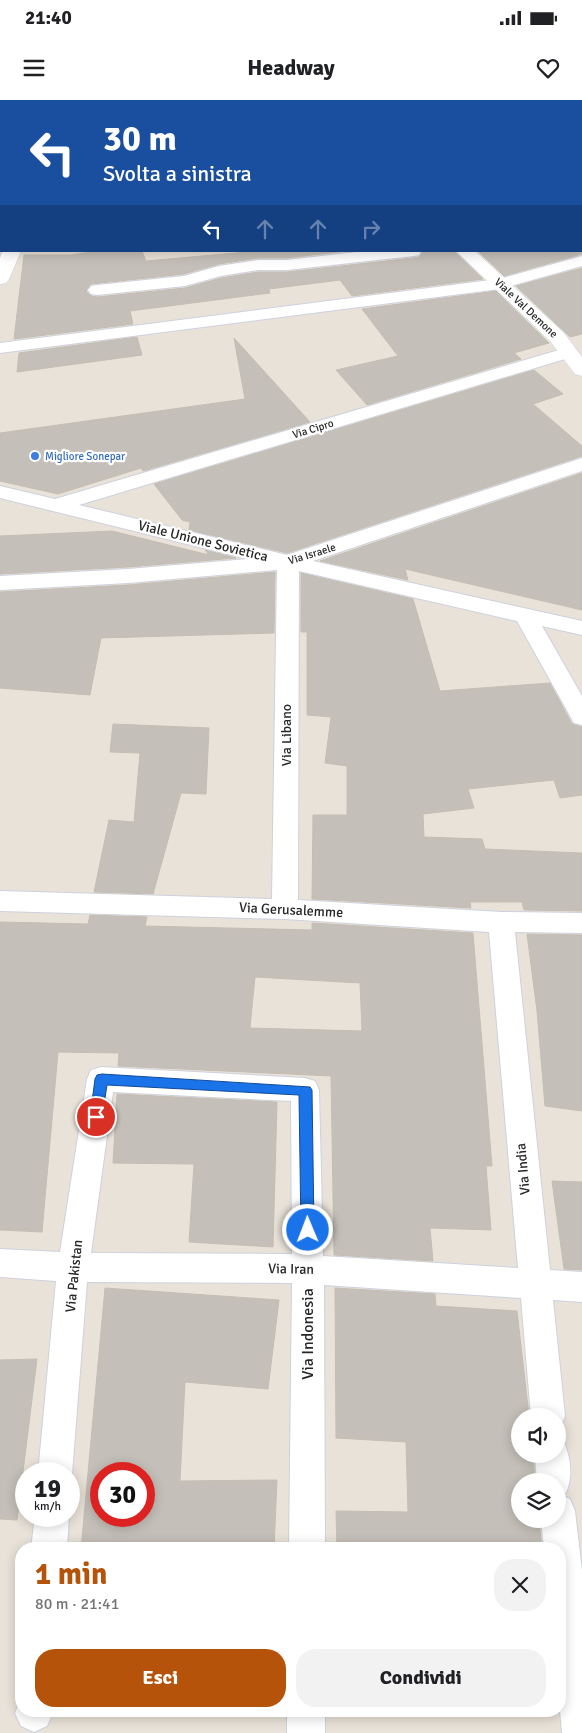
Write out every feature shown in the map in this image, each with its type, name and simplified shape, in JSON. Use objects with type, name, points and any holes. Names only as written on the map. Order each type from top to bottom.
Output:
[{"type":"street","points":[[0,279],[12,252]]},
{"type":"street","points":[[97,290],[185,281],[219,271],[258,266],[287,265],[405,252]]},
{"type":"street","name":"Viale Val Demone","points":[[466,252],[557,337],[582,370]]},
{"type":"street","points":[[0,348],[500,284],[582,261]]},
{"type":"street","name":"Via Cipro","points":[[58,506],[569,352]]},
{"type":"street","name":"Via Israele","points":[[0,583],[128,576],[288,562],[582,464]]},
{"type":"street","name":"Viale Unione Sovietica","points":[[0,492],[288,562],[582,628]]},
{"type":"street","name":"Via Libano","points":[[285,909],[288,562]]},
{"type":"street","points":[[525,615],[582,717]]},
{"type":"street","name":"Via Gerusalemme","points":[[0,901],[285,909],[500,922],[582,923]]},
{"type":"street","name":"Via India","points":[[500,922],[547,1408]]},
{"type":"street","name":"Via Indonesia","points":[[102,1079],[305,1090],[308,1269],[307,1542]]},
{"type":"street","name":"Via Pakistan","points":[[56,1462],[73,1267],[102,1079]]},
{"type":"street","name":"Via Iran","points":[[0,1263],[73,1267],[308,1269],[582,1287]]},
{"type":"street","points":[[50,1542],[51,1527]]},
{"type":"street","points":[[560,1528],[561,1542]]},
{"type":"street","points":[[566,1588],[581,1733]]},
{"type":"street","points":[[306,1717],[306,1733]]},
{"type":"building","points":[[90,252],[142,252],[146,261],[247,252],[338,252],[287,258],[258,258],[219,264],[184,274],[91,284],[86,291],[91,296],[97,297],[185,288],[221,278],[258,272],[287,272],[413,258],[419,257],[422,252],[455,252],[483,279],[352,296],[340,280],[269,289],[270,293],[130,311],[133,324],[14,339],[24,255],[71,255]]},
{"type":"building","points":[[479,252],[582,252],[582,254],[504,276]]},
{"type":"building","points":[[582,268],[582,334],[570,337],[516,286]]},
{"type":"building","points":[[496,291],[549,343],[514,353],[521,359],[367,405],[336,370],[398,356],[362,309]]},
{"type":"building","points":[[137,337],[142,355],[17,372],[19,353]]},
{"type":"building","points":[[234,338],[310,422],[143,471],[141,468],[58,494],[0,481],[0,433],[245,399]]},
{"type":"building","points":[[534,370],[563,394],[533,404],[582,446],[582,456],[287,553],[189,530],[190,522],[182,520],[154,484]]},
{"type":"building","points":[[582,473],[582,610],[405,569],[408,580],[320,561]]},
{"type":"building","points":[[112,531],[209,555],[205,550],[236,558],[128,567],[0,574],[0,536]]},
{"type":"building","points":[[275,572],[274,633],[101,638],[90,695],[0,688],[0,592],[128,585]]},
{"type":"building","points":[[301,573],[413,599],[440,691],[550,683],[572,724],[582,727],[582,795],[560,798],[554,780],[468,789],[474,808],[423,814],[424,837],[482,839],[485,849],[582,853],[582,911],[524,910],[522,902],[470,902],[471,908],[312,899],[313,815],[347,815],[347,766],[325,763],[331,717],[307,715],[307,632],[301,632]]},
{"type":"building","points":[[113,724],[209,728],[206,794],[181,793],[153,894],[94,892],[109,820],[134,822],[140,753],[110,752]]},
{"type":"building","points":[[90,915],[147,917],[145,926],[312,930],[312,923],[473,933],[492,1166],[486,1166],[491,1230],[430,1228],[433,1261],[334,1255],[331,1076],[118,1066],[119,1053],[58,1052],[42,1232],[0,1230],[0,922],[88,924]],"holes":[[[255,977],[360,983],[362,1031],[250,1028]]]},
{"type":"building","points":[[527,934],[582,935],[582,1111],[545,1106],[537,1011]]},
{"type":"building","points":[[117,1094],[277,1102],[273,1247],[189,1242],[194,1164],[113,1163]]},
{"type":"building","points":[[552,1181],[582,1182],[582,1270],[564,1269]]},
{"type":"building","points":[[105,1288],[279,1300],[268,1389],[185,1382],[180,1481],[277,1480],[274,1542],[82,1542]]},
{"type":"building","points":[[335,1288],[435,1294],[436,1306],[517,1311],[528,1408],[511,1408],[511,1463],[534,1463],[534,1473],[511,1473],[511,1528],[540,1528],[541,1542],[337,1542],[336,1511],[408,1512],[406,1442],[336,1438]]},
{"type":"building","points":[[37,1359],[24,1462],[15,1462],[15,1520],[0,1519],[0,1360]]},
{"type":"place","name":"Migliore Sonepar","points":[[35,456]]},
{"type":"route","points":[[96,1117],[102,1079],[305,1090],[308,1230]]}]
